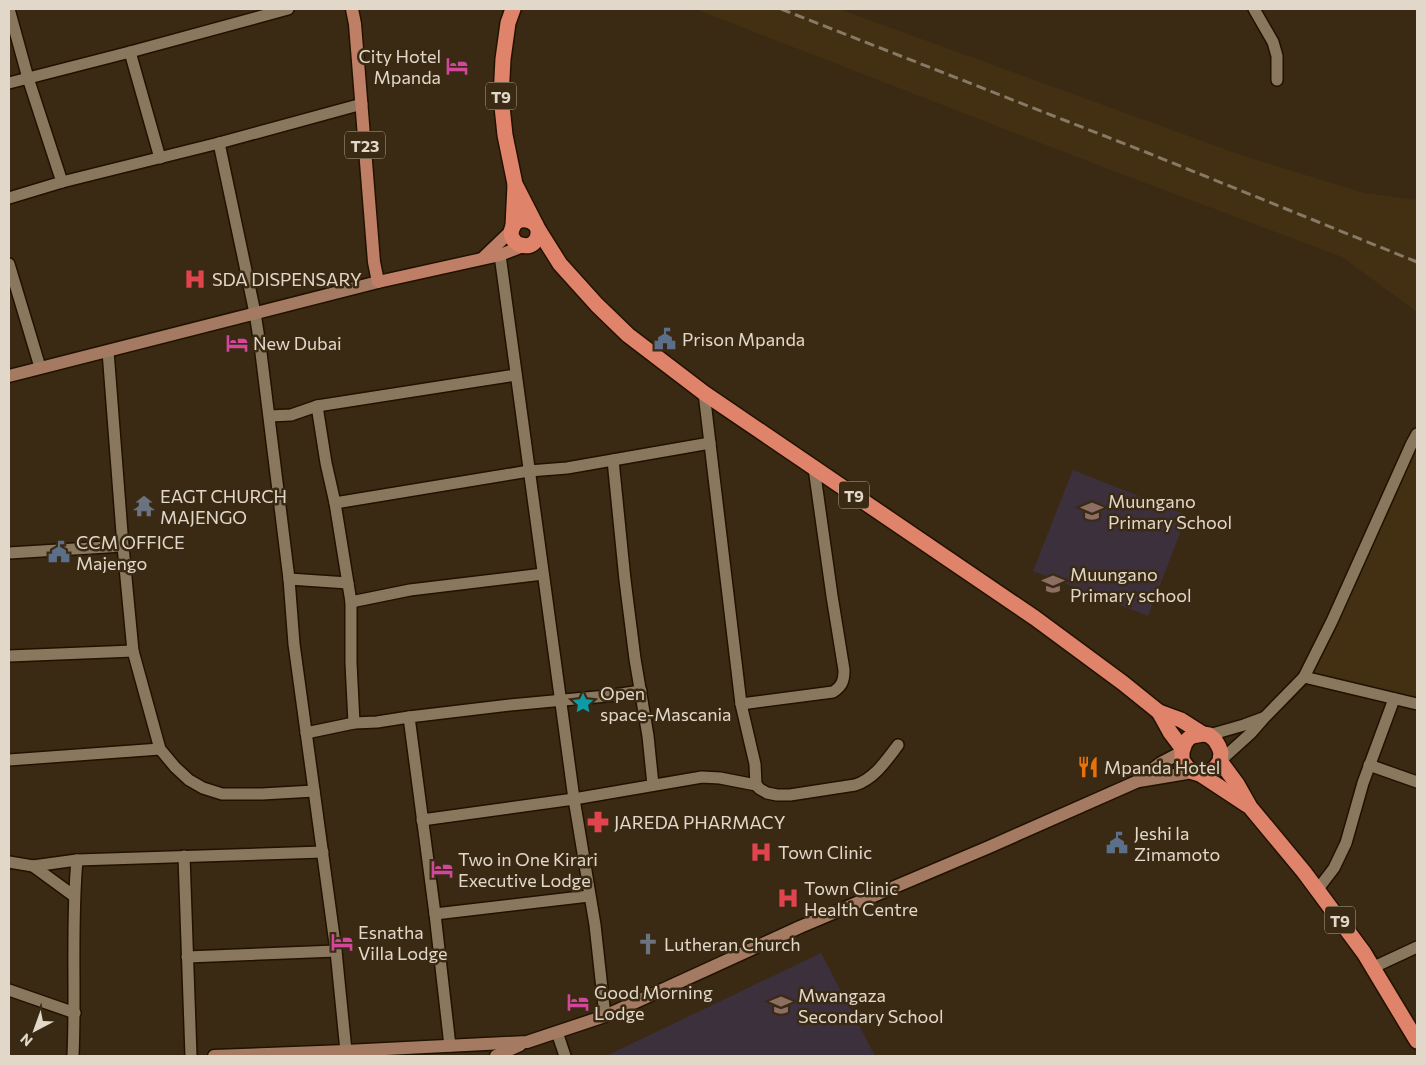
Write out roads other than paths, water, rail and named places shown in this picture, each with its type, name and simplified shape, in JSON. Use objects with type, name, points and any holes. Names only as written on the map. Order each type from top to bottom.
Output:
[{"type":"highway","name":"T9","points":[[513,9],[508,23],[503,59],[501,97],[505,135],[515,184],[512,228],[514,240],[517,244],[526,246],[560,264]]},
{"type":"highway","name":"T9","points":[[515,184],[537,227],[560,264],[596,305],[628,335],[704,393],[1036,618],[1160,712],[1181,720],[1215,740],[1221,754],[1220,761],[1237,784],[1250,807],[1318,889],[1374,968],[1417,1041]]},
{"type":"highway","points":[[512,228],[516,222],[525,219],[530,220],[537,227],[538,234],[535,242],[526,246]]},
{"type":"highway","name":"T9","points":[[1160,712],[1182,750],[1182,760],[1187,767],[1250,807]]},
{"type":"highway","points":[[1182,750],[1188,739],[1192,736],[1206,735]]},
{"type":"highway","points":[[1197,773],[1208,772],[1215,768],[1220,761]]},
{"type":"main road","name":"T23","points":[[352,9],[362,104],[374,262],[378,282]]},
{"type":"main road","points":[[483,258],[512,228]]},
{"type":"main road","points":[[378,282],[500,255],[526,246]]},
{"type":"street","points":[[9,9],[28,78],[62,182]]},
{"type":"street","points":[[9,83],[288,9]]},
{"type":"street","points":[[1254,9],[1272,42],[1277,56],[1277,80]]},
{"type":"street","points":[[130,52],[160,158]]},
{"type":"street","points":[[9,198],[62,182],[219,143],[362,104]]},
{"type":"street","points":[[219,143],[255,313],[270,416],[289,579],[294,644],[336,951],[346,1051]]},
{"type":"street","points":[[500,255],[574,799],[595,925],[605,1016]]},
{"type":"street","points":[[9,264],[40,368]]},
{"type":"street","points":[[9,376],[378,282]]},
{"type":"street","points":[[108,351],[133,651],[160,749],[189,780],[203,788],[222,794],[314,791]]},
{"type":"street","points":[[270,416],[291,415],[317,406],[516,375]]},
{"type":"street","points":[[704,393],[741,704],[755,764],[756,785],[760,790],[776,795],[790,795],[855,785],[871,777],[898,745]]},
{"type":"street","points":[[317,406],[348,583],[354,723]]},
{"type":"street","points":[[1220,761],[1251,734],[1304,677],[1332,621],[1417,434]]},
{"type":"street","points":[[335,503],[529,471],[567,468],[710,443]]},
{"type":"street","points":[[613,460],[625,580],[648,736],[653,785]]},
{"type":"street","points":[[741,704],[833,692],[840,688],[844,681],[844,670],[814,468]]},
{"type":"street","points":[[9,553],[123,546]]},
{"type":"street","points":[[350,602],[410,590],[543,574]]},
{"type":"street","points":[[289,579],[348,583]]},
{"type":"street","points":[[9,656],[133,651]]},
{"type":"street","points":[[1304,677],[1417,704]]},
{"type":"street","points":[[306,733],[354,723],[378,722],[560,699],[641,691]]},
{"type":"street","points":[[1318,889],[1334,868],[1346,843],[1369,765],[1394,699]]},
{"type":"street","points":[[409,717],[450,1046]]},
{"type":"street","points":[[1206,735],[1244,725],[1265,717]]},
{"type":"street","points":[[9,760],[160,749]]},
{"type":"street","points":[[496,1056],[527,1042],[605,1016],[800,927],[1136,782],[1182,750]]},
{"type":"street","points":[[1369,765],[1417,782]]},
{"type":"street","points":[[1136,782],[1197,773]]},
{"type":"street","points":[[422,820],[574,799],[702,777],[720,778],[756,785]]},
{"type":"street","points":[[9,862],[33,866],[77,860],[323,852]]},
{"type":"street","points":[[184,856],[190,1056]]},
{"type":"street","points":[[73,1056],[75,1012],[74,896],[77,860]]},
{"type":"street","points":[[33,866],[74,896]]},
{"type":"street","points":[[435,914],[589,896]]},
{"type":"street","points":[[1374,968],[1417,947]]},
{"type":"street","points":[[187,957],[336,951]]},
{"type":"street","points":[[9,990],[75,1012]]},
{"type":"street","points":[[557,1032],[565,1056]]},
{"type":"street","points":[[214,1056],[527,1042]]},
{"type":"railway","points":[[781,9],[1148,153],[1417,262]]},
{"type":"place","name":"City Hotel Mpanda","points":[[457,66]]},
{"type":"place","name":"SDA DISPENSARY","points":[[195,279]]},
{"type":"place","name":"Prison Mpanda","points":[[665,339]]},
{"type":"place","name":"New Dubai","points":[[237,343]]},
{"type":"place","name":"EAGT CHURCH MAJENGO","points":[[144,506]]},
{"type":"place","name":"Muungano Primary School","points":[[1092,511]]},
{"type":"place","name":"CCM OFFICE Majengo","points":[[59,552]]},
{"type":"place","name":"Muungano Primary school","points":[[1053,584]]},
{"type":"place","name":"Open space-Mascania","points":[[583,703]]},
{"type":"place","name":"Mpanda Hotel","points":[[1088,767]]},
{"type":"place","name":"JAREDA PHARMACY","points":[[598,822]]},
{"type":"place","name":"Jeshi la Zimamoto","points":[[1117,843]]},
{"type":"place","name":"Town Clinic","points":[[761,852]]},
{"type":"place","name":"Two in One Kirari Executive Lodge","points":[[442,869]]},
{"type":"place","name":"Town Clinic Health Centre","points":[[788,898]]},
{"type":"place","name":"Esnatha Villa Lodge","points":[[342,942]]},
{"type":"place","name":"Lutheran Church","points":[[648,944]]},
{"type":"place","name":"Good Morning Lodge","points":[[578,1002]]},
{"type":"place","name":"Mwangaza Secondary School","points":[[781,1005]]}]
